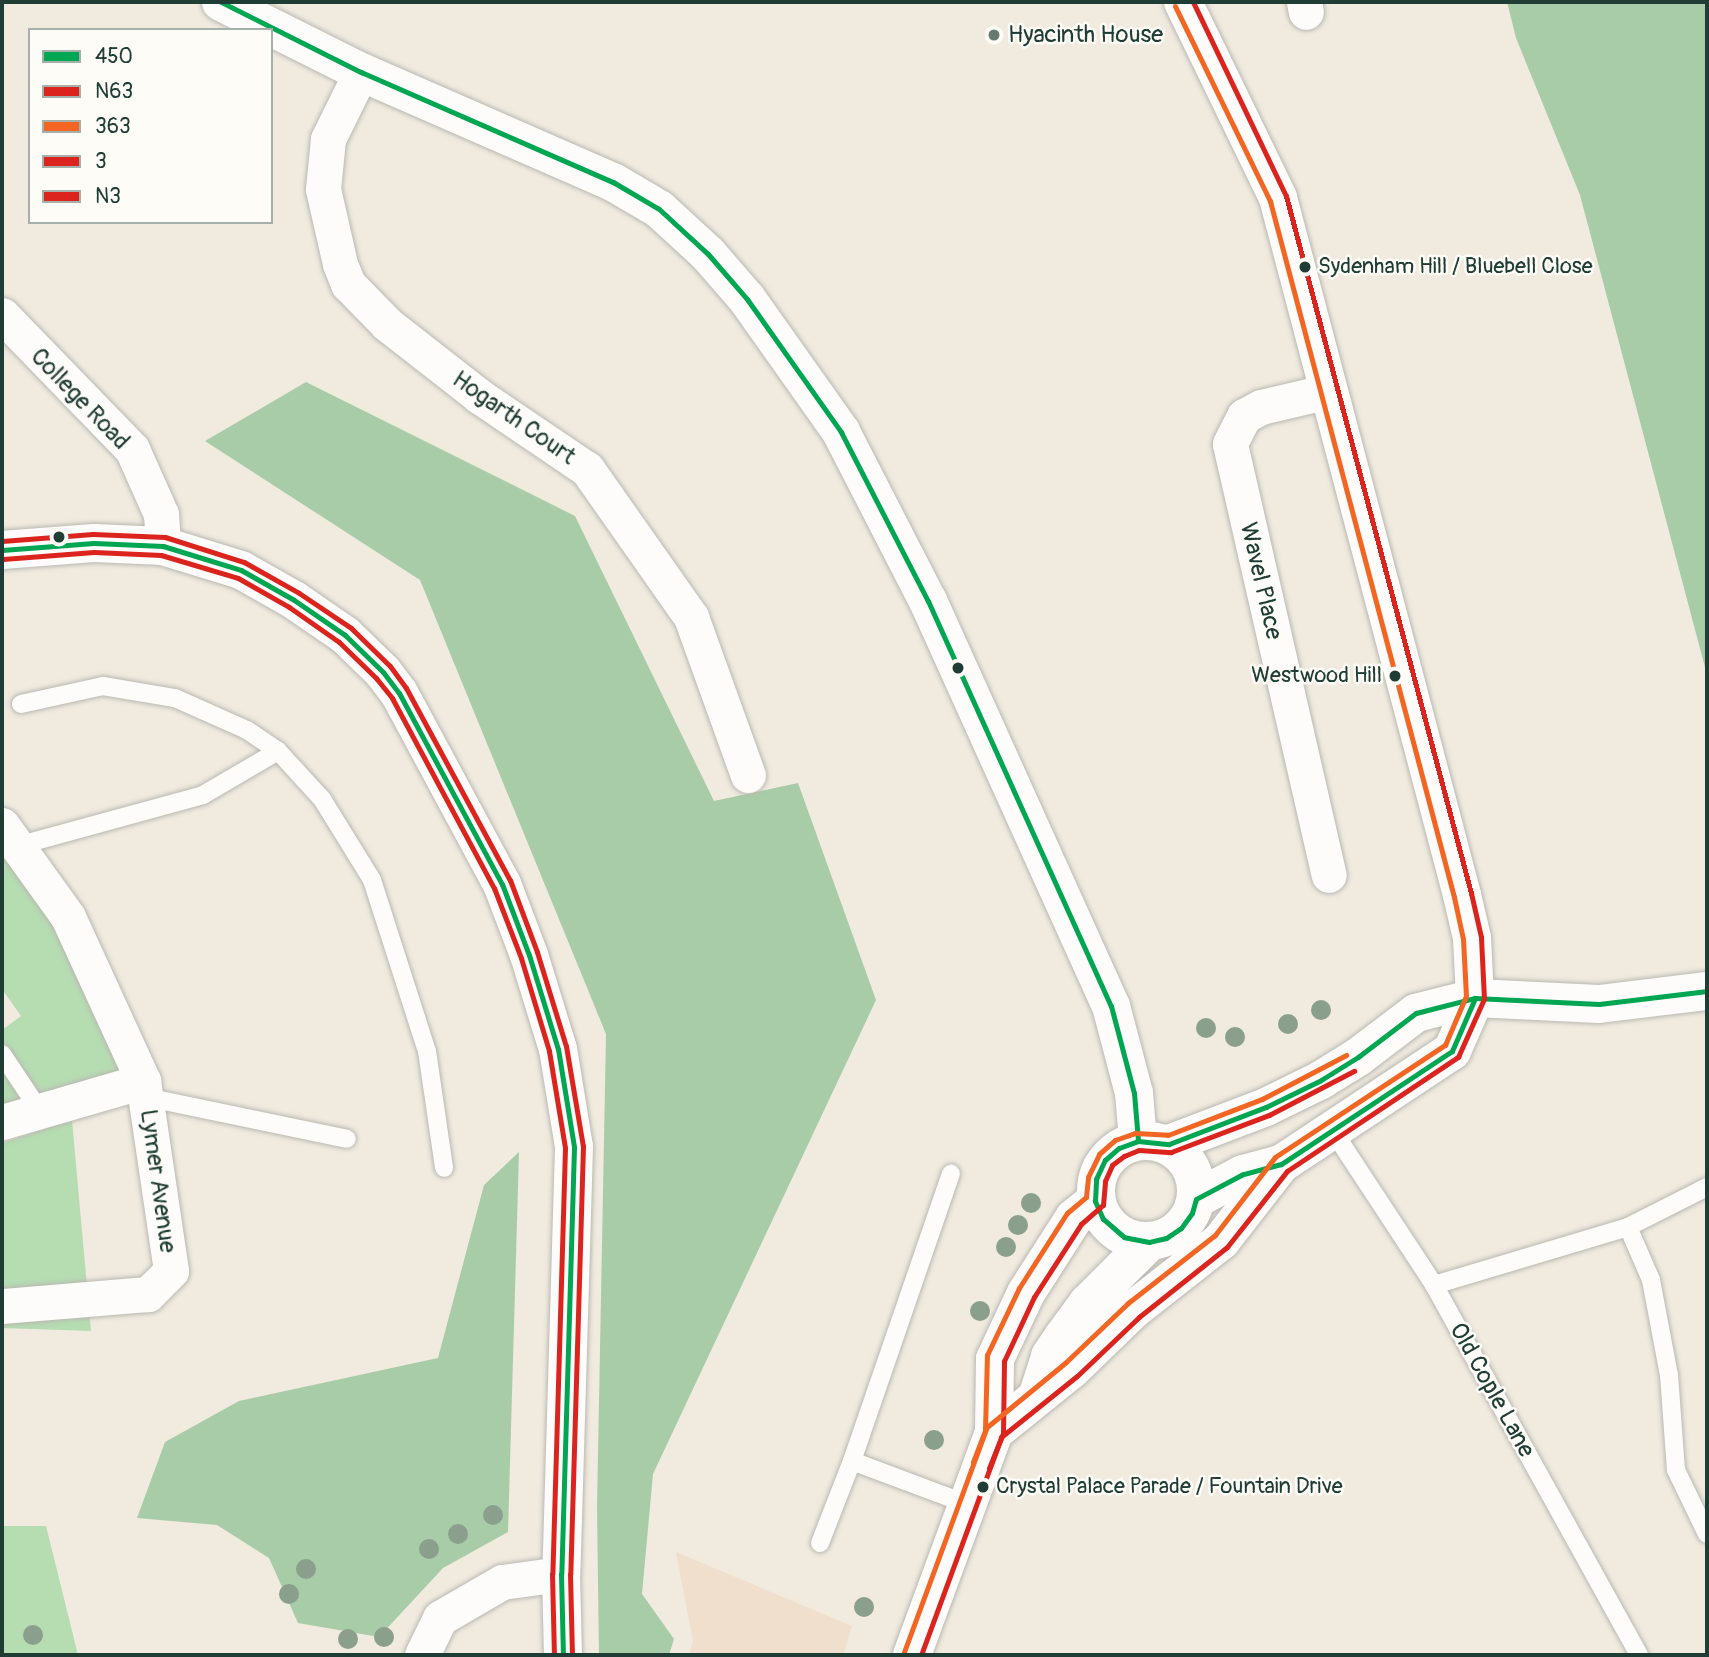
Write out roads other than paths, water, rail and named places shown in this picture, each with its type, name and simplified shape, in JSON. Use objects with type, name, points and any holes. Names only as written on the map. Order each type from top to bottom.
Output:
[{"type":"main road","points":[[221,2],[361,72],[613,182],[659,209],[709,254],[747,299],[841,432],[928,601],[1111,1006],[1134,1093],[1153,1142],[1191,1168],[1196,1185],[1196,1199],[1192,1213],[1181,1228],[1166,1238],[1149,1242],[1124,1237],[1110,1228],[1095,1201],[1096,1179],[1105,1160],[1119,1148],[1153,1142],[1266,1107],[1358,1058],[1416,1013],[1475,998],[1599,1004],[1707,991]]},
{"type":"main road","points":[[1183,2],[1278,198],[1462,895],[1472,938],[1475,998],[1452,1051],[1281,1164],[1243,1174],[1196,1199]]},
{"type":"main road","points":[[2,550],[94,543],[163,546],[222,563],[262,582],[345,635],[383,672],[399,692],[509,899],[558,1049],[573,1137],[561,1574],[563,1655]]},
{"type":"main road","points":[[995,1432],[1072,1369],[1133,1310],[1221,1241],[1281,1164]]},
{"type":"main road","points":[[912,1655],[995,1432],[995,1359],[1033,1282],[1074,1218],[1095,1201]]},
{"type":"main road","points":[[1037,1396],[1050,1356],[1063,1337],[1087,1304],[1149,1242]]},
{"type":"street","name":"Hogarth Court","points":[[361,72],[328,139],[323,189],[348,284],[387,324],[478,396],[587,469],[691,617],[748,775]]},
{"type":"street","name":"College Road","points":[[10,325],[132,449],[162,514],[163,546]]},
{"type":"street","name":"Wavel Place","points":[[1329,391],[1261,407],[1244,416],[1234,430],[1230,444],[1329,875]]},
{"type":"street","name":"Lymer Avenue","points":[[2,1306],[148,1294],[171,1271],[144,1089],[68,917],[10,836]]},
{"type":"street","name":"Lymer Avenue","points":[[2,1122],[40,1111],[144,1089]]},
{"type":"street","points":[[422,1655],[440,1618],[502,1582],[561,1574]]},
{"type":"lane","points":[[21,704],[103,686],[175,698],[247,730],[278,751],[321,799],[372,880],[427,1051],[444,1168]]},
{"type":"lane","points":[[10,836],[203,795],[278,751]]},
{"type":"lane","points":[[2,1054],[40,1111]]},
{"type":"lane","points":[[144,1089],[347,1139]]},
{"type":"lane","name":"Old Cople Lane","points":[[1333,1131],[1434,1285],[1639,1655]]},
{"type":"lane","points":[[820,1543],[852,1461],[951,1174]]},
{"type":"lane","points":[[1434,1285],[1628,1227],[1707,1187]]},
{"type":"lane","points":[[1628,1227],[1651,1280],[1669,1375],[1676,1470],[1707,1534]]},
{"type":"lane","points":[[852,1461],[967,1504]]},
{"type":"place","name":"Hyacinth House","points":[[994,35]]},
{"type":"place","name":"Sydenham Hill / Bluebell Close","points":[[1305,267]]},
{"type":"place","name":"Westwood Hill","points":[[1395,676]]},
{"type":"place","name":"Crystal Palace Parade / Fountain Drive","points":[[983,1487]]}]
